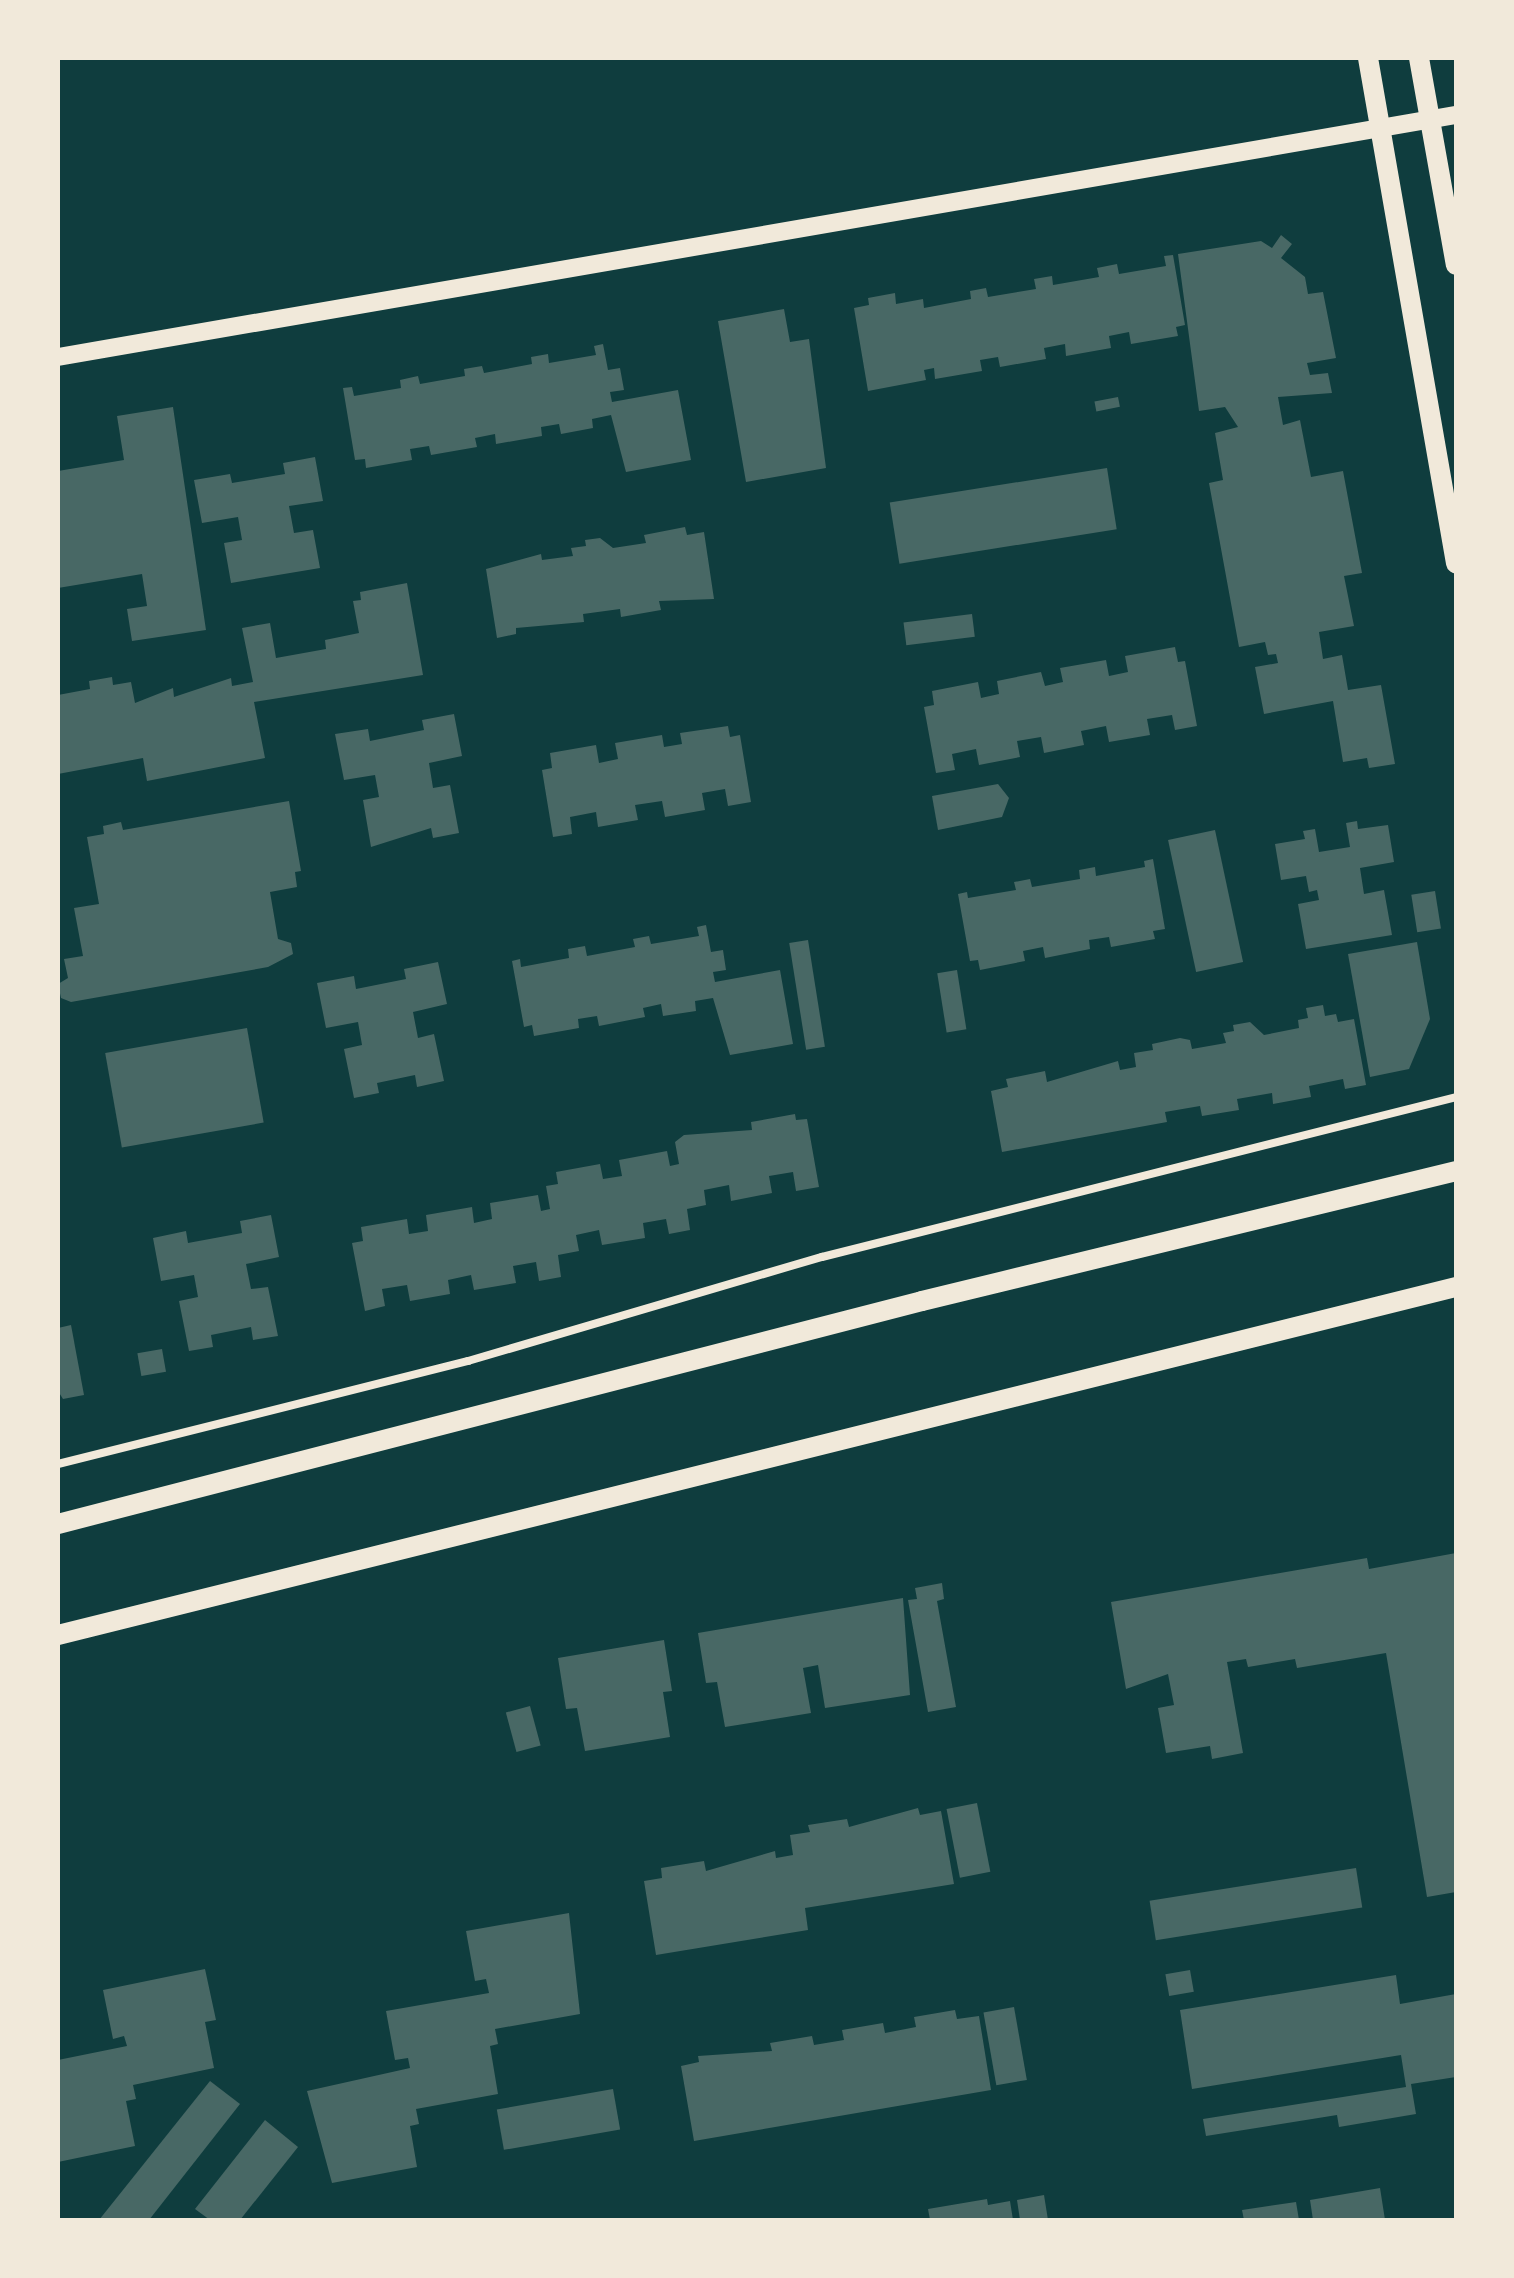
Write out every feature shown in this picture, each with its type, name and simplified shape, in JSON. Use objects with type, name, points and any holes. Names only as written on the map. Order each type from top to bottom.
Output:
[{"type":"main road","points":[[1368,58],[1456,563]]},
{"type":"main road","points":[[1419,58],[1456,266]]},
{"type":"main road","points":[[58,1524],[902,1306],[1456,1171]]},
{"type":"main road","points":[[58,1635],[1456,1286]]},
{"type":"street","points":[[58,357],[1456,115]]},
{"type":"lane","points":[[58,1464],[468,1361],[822,1257],[1456,1097]]},
{"type":"building","points":[[1281,235],[1292,244],[1281,258],[1305,277],[1308,294],[1323,292],[1336,358],[1307,363],[1310,375],[1328,373],[1332,393],[1278,397],[1283,425],[1300,420],[1311,477],[1343,471],[1362,573],[1344,576],[1354,626],[1319,632],[1323,659],[1342,655],[1348,690],[1381,685],[1395,764],[1369,768],[1367,758],[1343,762],[1333,701],[1264,714],[1255,667],[1278,663],[1276,654],[1268,655],[1265,642],[1239,647],[1209,483],[1223,480],[1215,433],[1238,427],[1225,407],[1199,411],[1178,254],[1261,241],[1272,248]]},
{"type":"building","points":[[1173,255],[1185,325],[1176,327],[1178,336],[1131,344],[1129,332],[1109,336],[1111,348],[1066,356],[1065,344],[1044,348],[1046,359],[1000,367],[998,357],[980,360],[982,371],[935,379],[934,368],[924,370],[926,380],[868,391],[854,308],[869,305],[868,298],[895,293],[896,304],[923,299],[924,308],[971,299],[970,291],[986,288],[988,297],[1036,289],[1034,279],[1052,276],[1053,285],[1099,277],[1097,268],[1117,264],[1119,274],[1166,266],[1164,256]]},
{"type":"building","points":[[784,309],[790,342],[809,339],[826,468],[746,482],[718,321]]},
{"type":"building","points":[[603,344],[608,370],[620,368],[624,390],[610,392],[612,402],[678,390],[691,460],[626,472],[611,415],[592,419],[593,428],[561,434],[559,424],[541,427],[542,436],[496,444],[495,434],[475,438],[477,447],[431,455],[429,446],[410,449],[412,460],[366,468],[365,459],[355,460],[343,388],[352,387],[354,396],[401,388],[400,380],[418,376],[420,384],[465,376],[464,369],[482,366],[484,373],[532,364],[531,357],[548,354],[549,363],[596,355],[594,346]]},
{"type":"building","points":[[1118,397],[1120,407],[1096,411],[1094,402]]},
{"type":"building","points":[[173,407],[206,630],[132,641],[127,609],[147,606],[142,574],[58,588],[58,471],[124,460],[117,416]]},
{"type":"building","points":[[315,457],[323,501],[289,506],[294,533],[313,530],[320,568],[231,583],[224,543],[242,540],[238,517],[202,523],[194,480],[230,474],[232,483],[285,474],[283,463]]},
{"type":"building","points":[[1107,468],[1117,529],[899,564],[890,502]]},
{"type":"building","points":[[685,527],[687,535],[704,532],[714,599],[659,601],[661,610],[621,617],[620,609],[583,614],[584,622],[516,628],[516,634],[497,638],[486,569],[541,554],[542,560],[573,556],[571,548],[586,546],[585,540],[600,538],[613,548],[646,543],[644,535]]},
{"type":"building","points":[[407,583],[423,675],[254,702],[265,758],[147,781],[143,758],[58,774],[58,695],[90,689],[89,681],[112,677],[113,685],[131,682],[135,703],[173,688],[174,697],[231,678],[232,686],[253,682],[242,628],[270,623],[276,658],[326,649],[325,640],[359,633],[353,601],[361,600],[360,592]]},
{"type":"building","points":[[972,614],[975,637],[906,645],[904,622]]},
{"type":"building","points":[[1175,647],[1178,662],[1185,661],[1197,726],[1175,730],[1172,715],[1147,719],[1150,735],[1109,742],[1106,726],[1081,731],[1084,745],[1044,753],[1041,737],[1017,741],[1020,757],[979,765],[976,749],[952,754],[955,770],[936,773],[924,707],[934,705],[932,691],[978,682],[981,698],[999,694],[997,681],[1041,672],[1045,686],[1063,682],[1060,668],[1106,660],[1109,676],[1128,672],[1125,656]]},
{"type":"building","points":[[454,714],[462,756],[429,763],[433,788],[450,785],[459,833],[433,838],[431,828],[371,847],[363,800],[379,797],[375,775],[344,780],[335,734],[368,729],[370,741],[424,730],[422,720]]},
{"type":"building","points":[[728,726],[730,737],[740,735],[751,802],[728,806],[725,789],[702,793],[705,810],[665,817],[662,801],[635,805],[638,820],[598,827],[596,812],[570,817],[572,834],[553,837],[542,770],[552,768],[550,753],[596,745],[599,763],[618,759],[615,743],[662,735],[664,747],[682,744],[680,733]]},
{"type":"building","points":[[998,784],[1009,798],[1002,817],[938,830],[932,796]]},
{"type":"building","points":[[289,801],[301,871],[295,872],[297,887],[270,892],[278,939],[291,943],[293,954],[268,967],[71,1002],[61,998],[58,984],[68,978],[64,959],[83,956],[74,908],[99,904],[87,837],[104,834],[103,826],[121,822],[123,830]]},
{"type":"building","points":[[1357,821],[1358,829],[1388,825],[1394,862],[1360,868],[1364,894],[1384,890],[1392,935],[1306,949],[1298,904],[1319,900],[1317,890],[1309,892],[1306,876],[1281,880],[1275,844],[1305,839],[1303,831],[1315,829],[1319,852],[1350,847],[1346,823]]},
{"type":"building","points":[[1215,830],[1243,962],[1196,972],[1168,840]]},
{"type":"building","points":[[1153,859],[1165,929],[1153,931],[1155,939],[1111,947],[1109,937],[1089,940],[1090,949],[1045,958],[1043,947],[1023,951],[1025,961],[980,970],[978,960],[970,961],[958,894],[967,892],[968,898],[1016,890],[1014,882],[1030,879],[1032,887],[1080,879],[1079,870],[1095,867],[1096,876],[1145,867],[1144,861]]},
{"type":"building","points":[[1435,891],[1441,929],[1417,932],[1411,895]]},
{"type":"building","points":[[706,925],[711,952],[723,950],[726,970],[713,972],[715,982],[780,970],[793,1044],[730,1055],[713,998],[695,1001],[696,1011],[663,1016],[661,1004],[643,1008],[645,1017],[599,1026],[597,1016],[578,1019],[579,1028],[534,1036],[532,1025],[524,1027],[512,961],[520,959],[521,967],[569,958],[568,949],[585,946],[587,956],[635,947],[633,939],[649,936],[651,944],[699,936],[697,927]]},
{"type":"building","points":[[808,940],[825,1047],[806,1050],[789,943]]},
{"type":"building","points":[[1417,942],[1430,1019],[1409,1069],[1370,1077],[1348,954]]},
{"type":"building","points":[[438,962],[447,1004],[413,1012],[418,1038],[434,1034],[444,1081],[417,1087],[415,1075],[377,1083],[379,1093],[354,1098],[344,1049],[362,1045],[358,1022],[326,1028],[317,983],[354,976],[356,989],[406,979],[404,969]]},
{"type":"building","points":[[957,970],[966,1029],[947,1032],[937,973]]},
{"type":"building","points":[[1323,1005],[1325,1016],[1336,1014],[1338,1022],[1354,1019],[1366,1085],[1345,1089],[1343,1079],[1309,1086],[1311,1097],[1273,1104],[1272,1093],[1237,1099],[1239,1110],[1202,1116],[1200,1106],[1165,1112],[1167,1122],[1002,1152],[991,1091],[1008,1087],[1006,1079],[1045,1071],[1047,1082],[1118,1061],[1120,1070],[1136,1067],[1134,1053],[1153,1050],[1152,1044],[1180,1038],[1190,1040],[1192,1049],[1226,1043],[1223,1033],[1234,1031],[1233,1025],[1250,1022],[1264,1035],[1299,1028],[1298,1020],[1308,1018],[1306,1008]]},
{"type":"building","points":[[247,1028],[264,1123],[122,1148],[105,1053]]},
{"type":"building","points":[[795,1114],[796,1120],[807,1119],[819,1187],[796,1191],[793,1172],[769,1176],[772,1193],[731,1201],[729,1185],[704,1190],[706,1205],[687,1209],[690,1230],[669,1234],[666,1219],[643,1223],[645,1238],[602,1245],[599,1230],[576,1235],[579,1251],[558,1255],[561,1277],[539,1281],[536,1262],[513,1266],[516,1283],[474,1290],[471,1275],[448,1280],[450,1294],[410,1301],[407,1285],[382,1289],[385,1306],[365,1311],[352,1243],[363,1241],[361,1227],[407,1219],[409,1234],[428,1231],[426,1215],[472,1207],[474,1223],[492,1219],[490,1203],[538,1195],[541,1211],[550,1209],[546,1186],[558,1184],[556,1172],[600,1164],[603,1179],[622,1176],[619,1160],[667,1151],[670,1166],[679,1164],[675,1142],[684,1135],[752,1130],[751,1122]]},
{"type":"building","points":[[271,1215],[279,1257],[246,1264],[251,1289],[268,1287],[278,1336],[253,1340],[251,1327],[211,1335],[213,1347],[189,1351],[179,1301],[198,1297],[194,1275],[161,1281],[153,1238],[186,1231],[188,1243],[242,1233],[240,1221]]},
{"type":"building","points":[[71,1325],[84,1395],[63,1399],[58,1391],[58,1328]]},
{"type":"building","points":[[162,1349],[166,1372],[141,1376],[137,1353]]},
{"type":"building","points":[[1456,1553],[1456,1892],[1427,1897],[1386,1653],[1297,1668],[1295,1659],[1248,1667],[1246,1659],[1227,1662],[1243,1753],[1212,1759],[1210,1746],[1166,1753],[1158,1708],[1174,1705],[1168,1674],[1126,1689],[1111,1602],[1367,1558],[1369,1569]]},
{"type":"building","points":[[942,1583],[944,1599],[937,1601],[956,1707],[928,1712],[908,1600],[917,1599],[915,1588]]},
{"type":"building","points":[[903,1598],[910,1695],[825,1708],[818,1665],[803,1668],[811,1713],[725,1727],[717,1682],[706,1683],[698,1633]]},
{"type":"building","points":[[664,1640],[672,1691],[663,1692],[670,1737],[585,1751],[577,1708],[566,1709],[558,1658]]},
{"type":"building","points":[[530,1706],[541,1746],[516,1752],[506,1712]]},
{"type":"building","points":[[977,1803],[990,1872],[960,1878],[947,1809]]},
{"type":"building","points":[[918,1808],[920,1815],[941,1811],[954,1884],[805,1908],[808,1930],[656,1955],[644,1881],[662,1878],[661,1868],[704,1861],[706,1871],[775,1851],[776,1858],[793,1855],[790,1835],[810,1832],[808,1825],[847,1819],[849,1827]]},
{"type":"building","points":[[1356,1868],[1362,1908],[1156,1940],[1150,1901]]},
{"type":"building","points":[[569,1913],[580,2014],[495,2029],[498,2044],[490,2046],[498,2094],[416,2109],[419,2124],[410,2126],[417,2167],[332,2183],[307,2091],[410,2068],[408,2058],[395,2060],[386,2011],[489,1993],[486,1979],[475,1981],[466,1931]]},
{"type":"building","points":[[205,1969],[216,2020],[205,2022],[214,2068],[133,2085],[136,2099],[126,2101],[135,2146],[58,2162],[58,2060],[127,2046],[124,2036],[113,2039],[103,1990]]},
{"type":"building","points":[[1190,1970],[1194,1992],[1169,1996],[1165,1974]]},
{"type":"building","points":[[1396,1975],[1400,2004],[1456,1994],[1456,2077],[1411,2084],[1416,2114],[1339,2127],[1337,2115],[1206,2136],[1203,2119],[1406,2087],[1401,2055],[1192,2089],[1180,2010]]},
{"type":"building","points":[[1014,2007],[1027,2080],[996,2085],[983,2012]]},
{"type":"building","points":[[955,2010],[957,2019],[979,2016],[991,2090],[694,2141],[681,2066],[699,2062],[698,2056],[772,2051],[770,2043],[812,2036],[814,2045],[844,2040],[842,2030],[883,2023],[885,2033],[916,2027],[914,2017]]},
{"type":"building","points":[[210,2081],[240,2104],[149,2220],[99,2220]]},
{"type":"building","points":[[613,2089],[620,2129],[504,2150],[497,2109]]},
{"type":"building","points":[[265,2120],[298,2147],[240,2220],[210,2220],[195,2209]]},
{"type":"building","points":[[1380,2188],[1385,2220],[1313,2220],[1310,2200]]},
{"type":"building","points":[[1044,2195],[1048,2220],[1020,2220],[1017,2200]]},
{"type":"building","points":[[987,2199],[988,2205],[1010,2201],[1013,2220],[930,2220],[928,2209]]},
{"type":"building","points":[[1296,2202],[1299,2220],[1244,2220],[1242,2210]]}]
